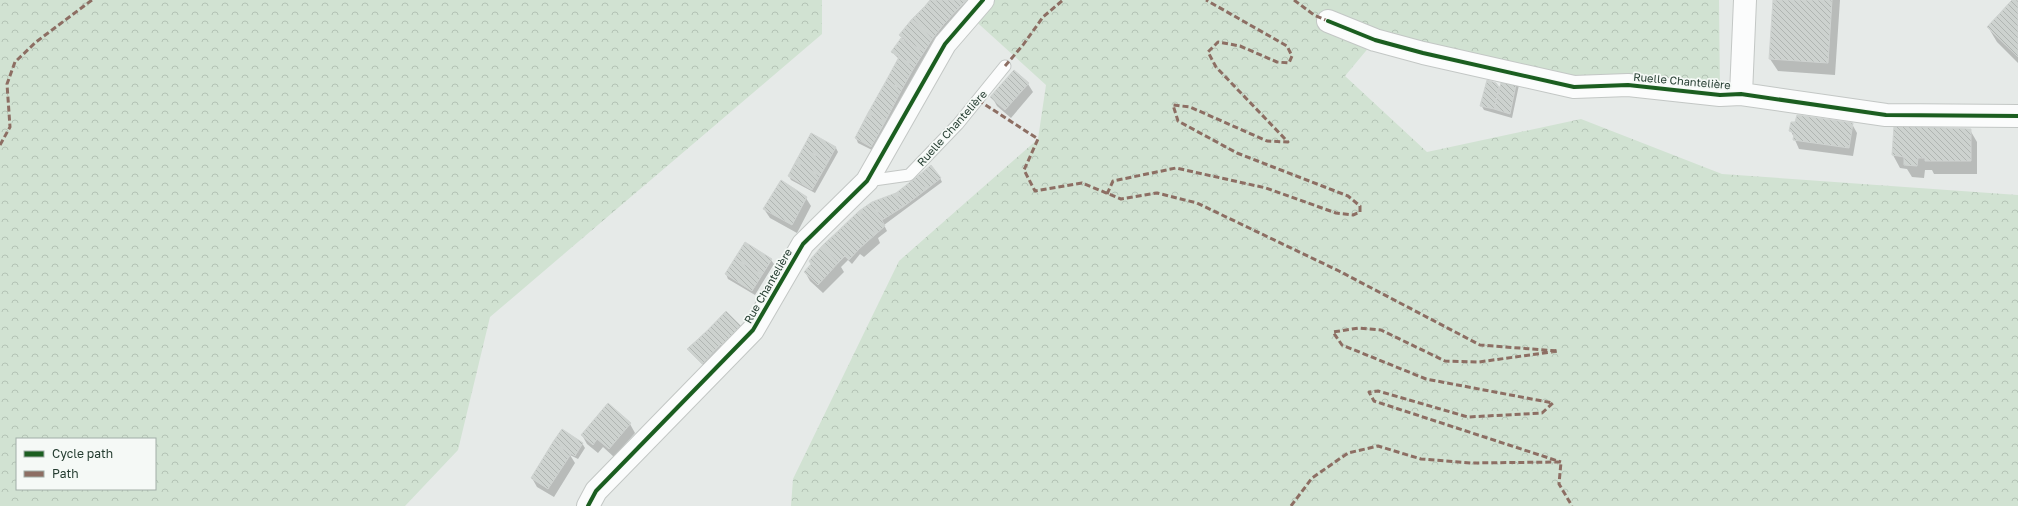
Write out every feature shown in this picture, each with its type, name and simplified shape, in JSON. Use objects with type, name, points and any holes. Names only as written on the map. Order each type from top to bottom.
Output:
[{"type":"street","name":"Rue Chantelière","points":[[588,506],[596,491],[753,330],[803,244],[867,181],[945,44],[984,0]]},
{"type":"street","points":[[1740,94],[1745,0]]},
{"type":"street","name":"Ruelle Chantelière","points":[[1328,22],[1375,40],[1422,53],[1574,87],[1628,85],[1720,95],[1740,94],[1886,115],[2018,116]]},
{"type":"lane","name":"Ruelle Chantelière","points":[[867,181],[909,175],[958,124],[1005,66]]},
{"type":"green space","points":[[0,0],[822,0],[822,34],[490,317],[458,450],[405,506],[0,506]]},
{"type":"green space","points":[[983,0],[1719,0],[1720,95],[1574,87],[1375,40],[1345,76],[1427,152],[1581,119],[1722,174],[2018,195],[2018,506],[791,506],[793,479],[899,261],[1038,139],[1046,85],[970,16]]},
{"type":"building","points":[[930,0],[950,0],[959,8],[944,24],[925,6]]},
{"type":"building","points":[[950,0],[967,0],[959,8]]},
{"type":"building","points":[[1773,0],[1832,0],[1828,63],[1769,59]]},
{"type":"building","points":[[2012,0],[2018,0],[2018,57],[1987,27]]},
{"type":"building","points":[[925,6],[944,24],[933,38],[912,19]]},
{"type":"building","points":[[912,19],[933,38],[924,52],[899,35]]},
{"type":"building","points":[[901,38],[924,52],[915,66],[891,52]]},
{"type":"building","points":[[899,57],[915,66],[902,89],[886,81]]},
{"type":"building","points":[[1014,70],[1029,83],[1005,110],[990,97]]},
{"type":"building","points":[[1503,76],[1517,80],[1510,114],[1494,109]]},
{"type":"building","points":[[1487,80],[1496,83],[1499,87],[1494,109],[1480,106]]},
{"type":"building","points":[[886,81],[902,89],[885,122],[868,113]]},
{"type":"building","points":[[868,113],[885,122],[871,147],[855,138]]},
{"type":"building","points":[[1797,115],[1853,123],[1849,148],[1793,140],[1794,133],[1789,131],[1791,122],[1795,122]]},
{"type":"building","points":[[1894,126],[1971,129],[1971,161],[1925,161],[1925,158],[1918,158],[1917,166],[1904,165],[1904,157],[1892,155]]},
{"type":"building","points":[[811,133],[836,147],[828,162],[803,148]]},
{"type":"building","points":[[803,148],[828,162],[820,176],[796,161]]},
{"type":"building","points":[[796,161],[820,176],[812,190],[788,176]]},
{"type":"building","points":[[931,165],[941,178],[927,189],[918,176]]},
{"type":"building","points":[[918,176],[927,189],[903,207],[896,193]]},
{"type":"building","points":[[781,180],[807,197],[792,225],[763,209]]},
{"type":"building","points":[[896,193],[903,207],[882,220],[872,202]]},
{"type":"building","points":[[872,202],[885,226],[876,234],[859,211]]},
{"type":"building","points":[[859,211],[876,234],[859,249],[838,231]]},
{"type":"building","points":[[838,231],[859,249],[849,260],[845,256],[839,262],[822,246]]},
{"type":"building","points":[[745,242],[772,259],[762,275],[735,258]]},
{"type":"building","points":[[822,246],[839,262],[818,285],[804,272],[811,264],[809,261]]},
{"type":"building","points":[[735,258],[762,275],[752,291],[725,274]]},
{"type":"building","points":[[726,311],[742,327],[723,347],[707,331]]},
{"type":"building","points":[[707,331],[721,344],[702,364],[687,349]]},
{"type":"building","points":[[608,403],[631,423],[609,449],[597,439],[593,445],[581,435]]},
{"type":"building","points":[[562,429],[583,443],[575,456],[553,442]]},
{"type":"building","points":[[553,442],[571,454],[548,489],[531,478]]},
{"type":"marked path","points":[[0,145],[10,127],[7,84],[15,62],[36,42],[92,0]]},
{"type":"marked path","points":[[1005,66],[1023,45],[1043,17],[1063,0]]},
{"type":"marked path","points":[[1107,194],[1113,181],[1176,168],[1266,188],[1336,213],[1353,215],[1360,212],[1360,206],[1348,196],[1237,153],[1178,121],[1173,105],[1190,107],[1267,141],[1288,142],[1216,67],[1208,52],[1218,42],[1240,46],[1277,62],[1289,63],[1292,56],[1287,46],[1206,0]]},
{"type":"marked path","points":[[1294,0],[1314,15],[1328,21]]},
{"type":"marked path","points":[[978,100],[1038,139],[1024,170],[1035,191],[1082,183],[1121,199],[1157,193],[1197,203],[1339,271],[1480,345],[1558,351],[1479,362],[1445,361],[1381,330],[1359,328],[1333,332],[1342,345],[1426,379],[1553,403],[1542,413],[1468,417],[1378,391],[1369,392],[1374,401],[1561,462]]},
{"type":"marked path","points":[[1291,506],[1312,478],[1348,453],[1378,446],[1421,459],[1471,463],[1561,462],[1559,484],[1572,506]]},
{"type":"cycle path","points":[[588,506],[596,491],[753,330],[803,244],[867,181],[945,44],[983,0]]},
{"type":"cycle path","points":[[1328,21],[1375,40],[1423,53],[1574,87],[1628,85],[1720,95],[1741,94],[1886,115],[2018,116]]}]
